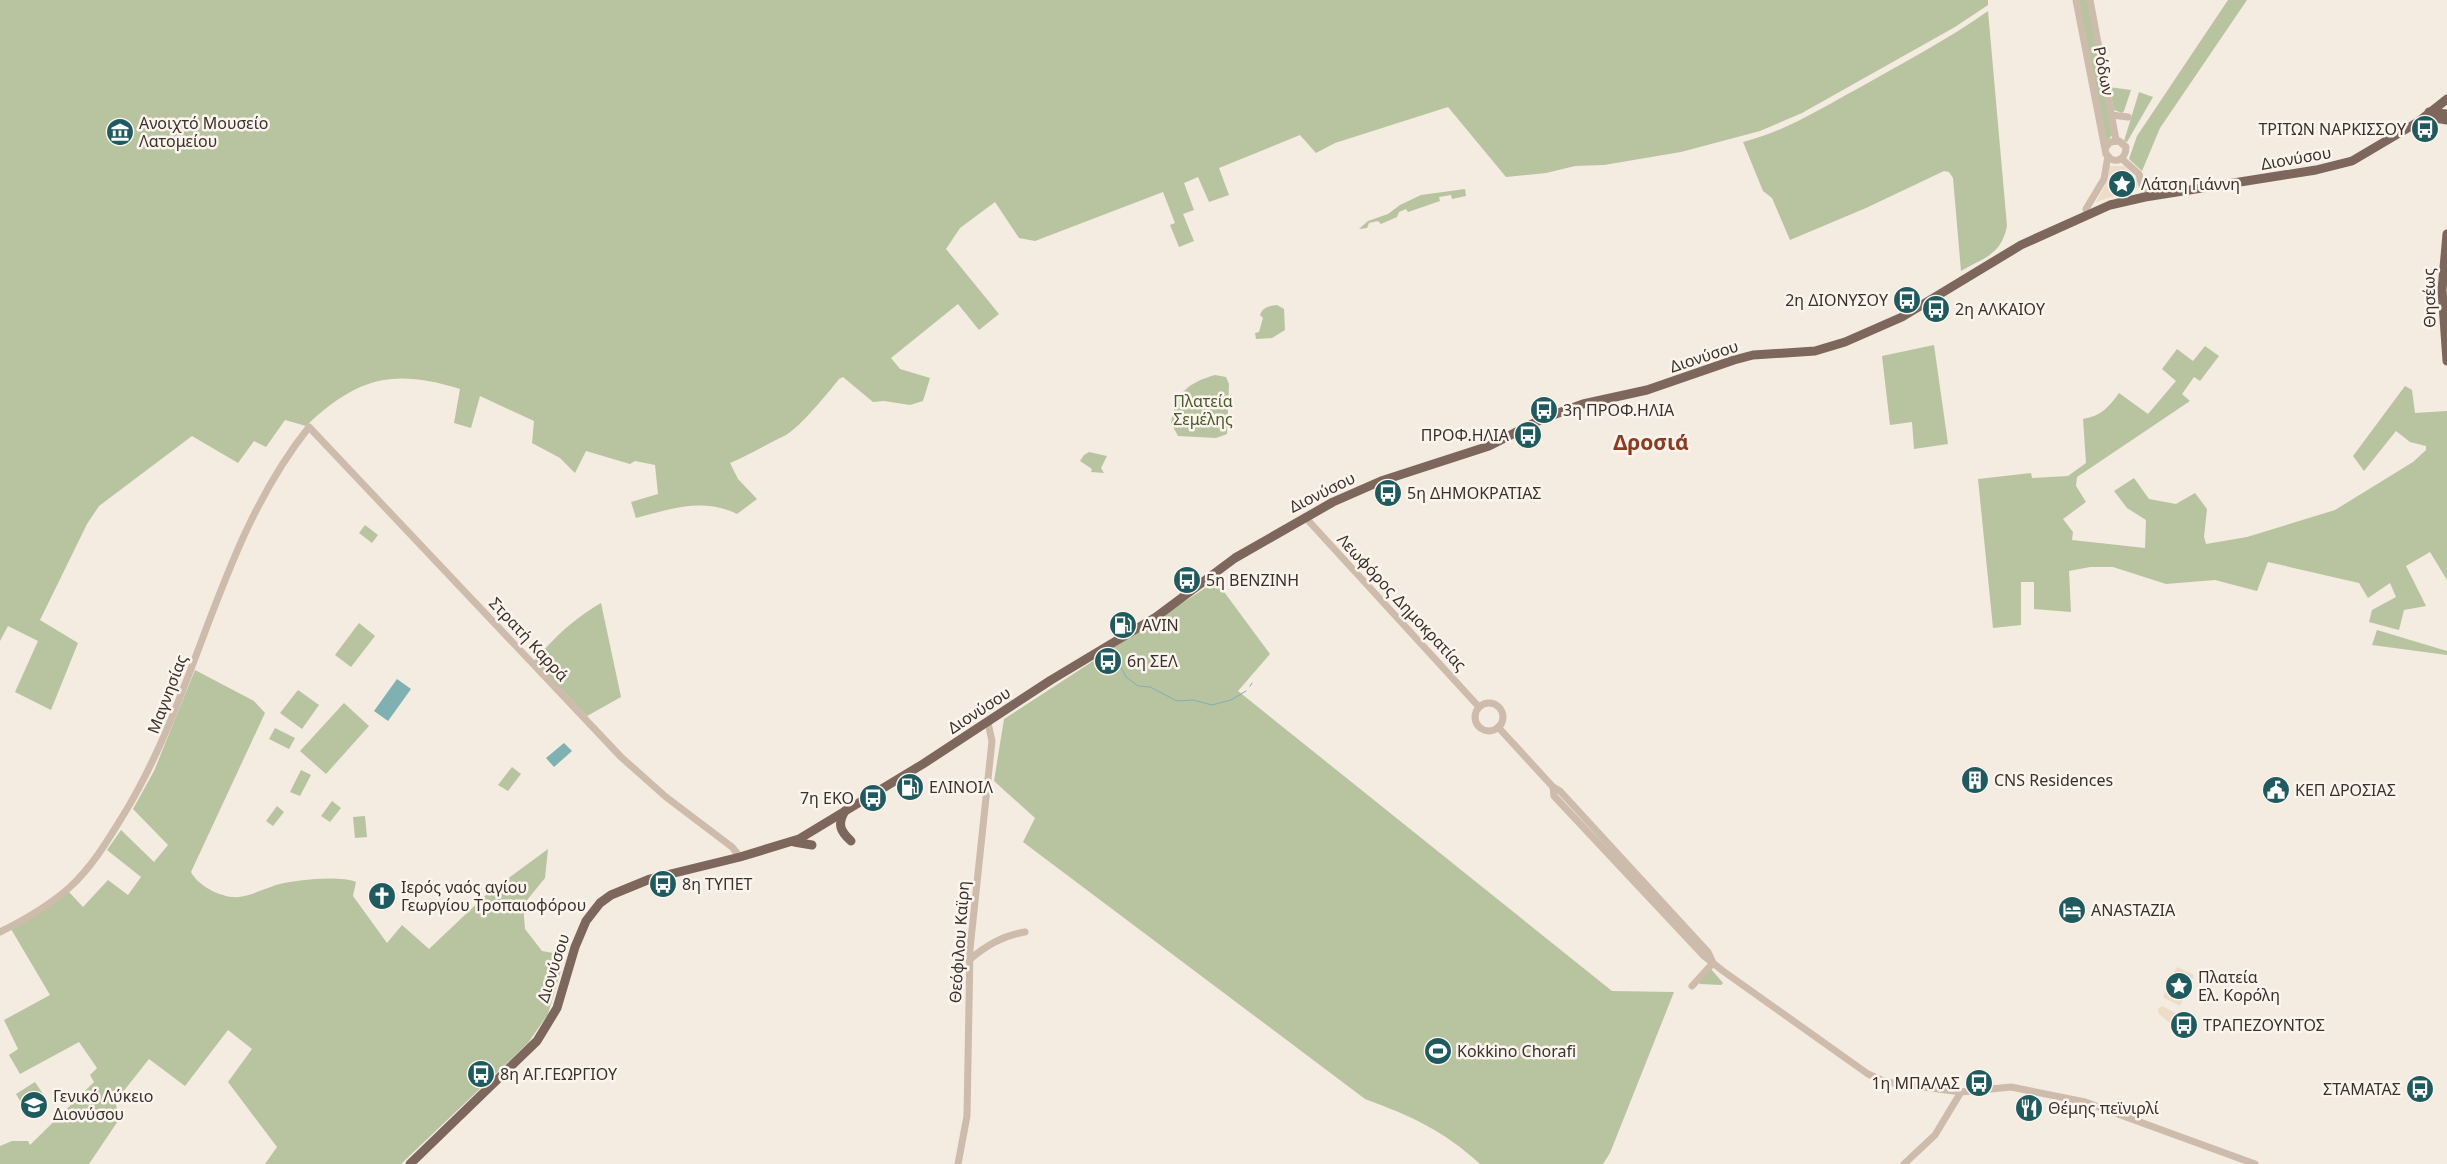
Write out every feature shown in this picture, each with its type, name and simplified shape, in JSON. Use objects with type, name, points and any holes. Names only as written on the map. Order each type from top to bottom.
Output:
[{"type":"main road","points":[[2429,112],[2446,99]]},
{"type":"main road","name":"Διονύσου","points":[[410,1164],[537,1041],[557,1008],[580,933],[592,911],[611,894],[634,884],[793,842],[988,723],[1051,680],[1156,617],[1221,567],[1333,502],[1381,481],[1489,446],[1559,412],[1647,390],[1728,361],[1753,356],[1815,351],[1845,342],[1902,317],[2021,245],[2110,205],[2145,197],[2339,166],[2365,155],[2418,122],[2429,112],[2447,119]]},
{"type":"main road","name":"Διονύσου","points":[[2418,122],[2434,118],[2447,119]]},
{"type":"main road","name":"Θησέως","points":[[2447,234],[2442,290],[2447,361]]},
{"type":"main road","points":[[845,811],[841,818],[840,827],[851,841]]},
{"type":"main road","points":[[793,842],[812,845]]},
{"type":"street","name":"Ρόδων","points":[[2076,0],[2103,142],[2106,147]]},
{"type":"street","name":"Ρόδων","points":[[2090,0],[2116,140]]},
{"type":"street","points":[[2111,114],[2128,117]]},
{"type":"street","points":[[2087,214],[2086,208],[2104,179],[2108,156],[2106,147],[2110,142],[2116,140],[2122,142],[2126,147],[2126,154],[2122,159],[2116,161],[2108,156]]},
{"type":"street","points":[[2122,159],[2139,174],[2145,197]]},
{"type":"street","name":"Στρατή Καρρά","points":[[309,427],[625,760],[666,796],[732,847],[740,857]]},
{"type":"street","name":"Μαγνησίας","points":[[0,932],[41,909],[76,880],[100,850],[139,790],[167,733],[226,575],[251,518],[282,464],[309,427]]},
{"type":"street","name":"Λεωφόρος Δημοκρατίας","points":[[1305,517],[1479,707]]},
{"type":"street","points":[[1490,703],[1498,706],[1503,717],[1498,727],[1489,731],[1480,728],[1475,720],[1479,707],[1490,703]]},
{"type":"street","name":"Θεόφιλου Καϊρη","points":[[958,1164],[967,1116],[969,960],[992,741],[988,723]]},
{"type":"street","points":[[1498,727],[1552,787],[1560,791],[1708,952],[1713,963],[1868,1074],[1886,1082],[1961,1092],[2011,1087],[2085,1102],[2255,1164]]},
{"type":"street","points":[[969,960],[988,944],[1000,938],[1026,932]]},
{"type":"street","points":[[1692,986],[1713,963]]},
{"type":"street","points":[[1904,1164],[1935,1135],[1961,1092]]},
{"type":"green space","points":[[0,0],[1988,0],[1988,5],[1955,27],[1802,113],[1760,131],[1681,152],[1604,165],[1575,166],[1546,173],[1506,177],[1448,107],[1335,143],[1316,153],[1300,135],[1219,168],[1229,195],[1209,202],[1198,177],[1184,183],[1194,210],[1183,214],[1194,241],[1179,247],[1170,225],[1175,223],[1163,192],[1035,241],[1019,238],[995,202],[960,228],[946,249],[999,314],[979,330],[958,304],[891,358],[900,369],[930,378],[923,401],[910,405],[884,401],[873,402],[843,377],[839,379],[814,409],[792,431],[730,463],[738,479],[757,499],[737,514],[712,506],[699,505],[674,508],[636,518],[631,502],[658,494],[655,465],[635,461],[630,464],[586,451],[575,473],[560,458],[532,443],[534,421],[480,396],[471,428],[454,423],[460,389],[414,379],[395,379],[359,388],[342,397],[306,426],[285,420],[266,447],[254,441],[238,463],[192,436],[99,506],[87,524],[40,620],[78,643],[51,710],[15,692],[38,641],[8,626],[0,641]]},
{"type":"green space","points":[[2079,0],[2088,0],[2112,135],[2108,140],[2106,139]]},
{"type":"green space","points":[[2228,0],[2247,0],[2160,128],[2142,171],[2129,159],[2137,136]]},
{"type":"green space","points":[[1988,11],[2007,226],[2001,243],[1996,249],[1985,258],[1961,271],[1953,178],[1949,172],[1944,171],[1866,208],[1790,240],[1772,198],[1763,191],[1743,142],[1773,132],[1815,112],[1924,52]]},
{"type":"green space","points":[[2109,87],[2131,90],[2122,113],[2114,110]]},
{"type":"green space","points":[[2139,92],[2153,97],[2127,142],[2124,141]]},
{"type":"green space","points":[[1465,189],[1466,196],[1452,199],[1451,195],[1439,197],[1440,201],[1408,212],[1406,209],[1399,212],[1397,217],[1381,224],[1378,221],[1369,223],[1367,228],[1359,229],[1368,221],[1388,214],[1400,205],[1421,195]]},
{"type":"green space","points":[[1277,305],[1284,309],[1285,330],[1272,338],[1256,339],[1255,333],[1259,332],[1263,318],[1260,315],[1261,312],[1267,307]]},
{"type":"green space","points":[[1934,345],[1948,444],[1914,449],[1912,422],[1890,425],[1882,356]]},
{"type":"green space","points":[[2205,346],[2219,356],[2200,381],[2194,377],[2182,394],[2190,401],[2077,477],[2076,486],[2086,502],[2063,519],[2073,532],[2072,540],[2145,548],[2146,520],[2127,508],[2114,491],[2134,478],[2149,499],[2176,504],[2195,493],[2207,509],[2204,537],[2206,544],[2247,537],[2335,510],[2413,462],[2426,450],[2426,446],[2410,442],[2396,431],[2364,471],[2353,456],[2405,386],[2412,390],[2415,413],[2447,411],[2447,580],[2430,552],[2406,566],[2426,606],[2404,610],[2399,630],[2369,622],[2372,610],[2396,597],[2390,583],[2368,598],[2359,583],[2268,562],[2257,591],[2215,580],[2166,584],[2113,567],[2090,567],[2069,571],[2071,612],[2034,609],[2034,582],[2021,582],[2021,625],[1993,628],[1978,479],[2031,473],[2032,478],[2068,476],[2086,463],[2083,419],[2095,416],[2104,410],[2119,393],[2148,414],[2176,381],[2162,369],[2177,349],[2193,361]]},
{"type":"green space","name":"Πλατεία Σεμέλης","points":[[1215,375],[1226,377],[1229,384],[1227,434],[1216,438],[1178,436],[1171,423],[1180,397],[1190,386]]},
{"type":"green space","points":[[1089,452],[1107,456],[1101,468],[1104,473],[1091,472],[1092,469],[1080,461]]},
{"type":"green space","points":[[365,525],[378,535],[372,543],[359,533]]},
{"type":"green space","points":[[1216,581],[1270,654],[1238,691],[1612,991],[1674,992],[1610,1153],[1603,1164],[1480,1164],[1453,1142],[1426,1125],[1365,1099],[1023,842],[1035,818],[994,781],[1004,719]]},
{"type":"green space","points":[[601,603],[621,697],[587,716],[534,661],[565,629]]},
{"type":"green space","points":[[359,623],[375,636],[351,667],[335,655]]},
{"type":"green space","points":[[2377,630],[2447,651],[2447,655],[2372,645]]},
{"type":"green space","points":[[195,670],[254,701],[265,713],[191,872],[199,882],[212,891],[226,896],[239,897],[294,881],[339,879],[356,882],[353,896],[387,943],[402,925],[429,949],[487,894],[548,849],[545,878],[523,905],[525,929],[542,951],[559,954],[562,967],[548,1014],[528,1043],[401,1164],[265,1164],[277,1147],[228,1082],[252,1049],[228,1030],[185,1086],[149,1059],[115,1102],[120,1118],[89,1164],[0,1164],[0,1146],[12,1141],[28,1141],[30,1145],[94,1082],[90,1075],[97,1068],[79,1042],[20,1074],[9,1055],[18,1049],[4,1020],[50,995],[11,929],[69,892],[83,907],[108,880],[128,895],[141,877],[107,850],[121,830],[154,862],[168,845],[133,809],[154,771]]},
{"type":"green space","points":[[298,690],[319,705],[302,729],[280,713]]},
{"type":"green space","points":[[344,703],[369,726],[326,774],[300,751]]},
{"type":"green space","points":[[275,728],[295,738],[289,749],[269,739]]},
{"type":"green space","points":[[512,767],[521,774],[508,791],[498,785]]},
{"type":"green space","points":[[301,770],[311,775],[300,796],[290,792]]},
{"type":"green space","points":[[332,801],[341,808],[330,822],[321,816]]},
{"type":"green space","points":[[277,806],[284,812],[273,826],[266,821]]},
{"type":"green space","points":[[365,816],[367,837],[355,838],[353,817]]},
{"type":"green space","points":[[1711,969],[1723,983],[1721,985],[1700,984],[1699,982]]},
{"type":"green space","points":[[35,1082],[43,1094],[23,1106],[16,1094]]},
{"type":"shaded area","name":"Λάτση Γιάννη","points":[[2110,166],[2124,166],[2138,179],[2137,188],[2096,202],[2108,180]]},
{"type":"shaded area","name":"Πλατεία Ελ. Κορόλη","points":[[2177,967],[2194,975],[2180,1006],[2163,997]]},
{"type":"shaded area","name":"Πλατεία Ελ. Κορόλη","points":[[2162,1006],[2177,1014],[2173,1023],[2170,1023],[2158,1013],[2158,1009]]},
{"type":"water","points":[[397,679],[411,689],[388,721],[374,711]]},
{"type":"water","points":[[564,743],[572,751],[554,767],[546,758]]},
{"type":"waterway","points":[[1109,651],[1115,656],[1126,677],[1138,686],[1150,687],[1177,701],[1193,700],[1212,705],[1231,700],[1246,691]]},
{"type":"place","name":"ΤΡΙΤΩΝ ΝΑΡΚΙΣΣΟΥ","points":[[2425,129]]},
{"type":"place","name":"Ανοιχτό Μουσείο Λατομείου","points":[[120,132]]},
{"type":"place","name":"Λάτση Γιάννη","points":[[2122,184]]},
{"type":"place","name":"2η ΔΙΟΝΥΣΟΥ","points":[[1907,300]]},
{"type":"place","name":"2η ΑΛΚΑΙΟΥ","points":[[1936,309]]},
{"type":"place","name":"3η ΠΡΟΦ.ΗΛΙΑ","points":[[1544,410]]},
{"type":"place","name":"ΠΡΟΦ.ΗΛΙΑ","points":[[1528,435]]},
{"type":"place","name":"5η ΔΗΜΟΚΡΑΤΙΑΣ","points":[[1388,493]]},
{"type":"place","name":"5η ΒΕΝΖΙΝΗ","points":[[1187,580]]},
{"type":"place","name":"AVIN","points":[[1123,625]]},
{"type":"place","name":"6η ΣΕΛ","points":[[1108,661]]},
{"type":"place","name":"CNS Residences","points":[[1975,780]]},
{"type":"place","name":"ΕΛΙΝΟΙΛ","points":[[910,787]]},
{"type":"place","name":"ΚΕΠ ΔΡΟΣΙΑΣ","points":[[2276,790]]},
{"type":"place","name":"7η ΕΚΟ","points":[[873,798]]},
{"type":"place","name":"8η ΤΥΠΕΤ","points":[[663,884]]},
{"type":"place","name":"Ιερός ναός αγίου Γεωργίου Τροπαιοφόρου","points":[[382,896]]},
{"type":"place","name":"ANASTAZIA","points":[[2072,910]]},
{"type":"place","name":"Πλατεία Ελ. Κορόλη","points":[[2179,986]]},
{"type":"place","name":"ΤΡΑΠΕΖΟΥΝΤΟΣ","points":[[2184,1025]]},
{"type":"place","name":"Kokkino Chorafi","points":[[1438,1051]]},
{"type":"place","name":"8η ΑΓ.ΓΕΩΡΓΙΟΥ","points":[[481,1074]]},
{"type":"place","name":"1η ΜΠΑΛΑΣ","points":[[1979,1083]]},
{"type":"place","name":"ΣΤΑΜΑΤΑΣ","points":[[2420,1089]]},
{"type":"place","name":"Γενικό Λύκειο Διονύσου","points":[[34,1105]]},
{"type":"place","name":"Θέμης πεϊνιρλί","points":[[2029,1108]]},
{"type":"district","name":"Δροσιά","points":[[1651,443]]}]
